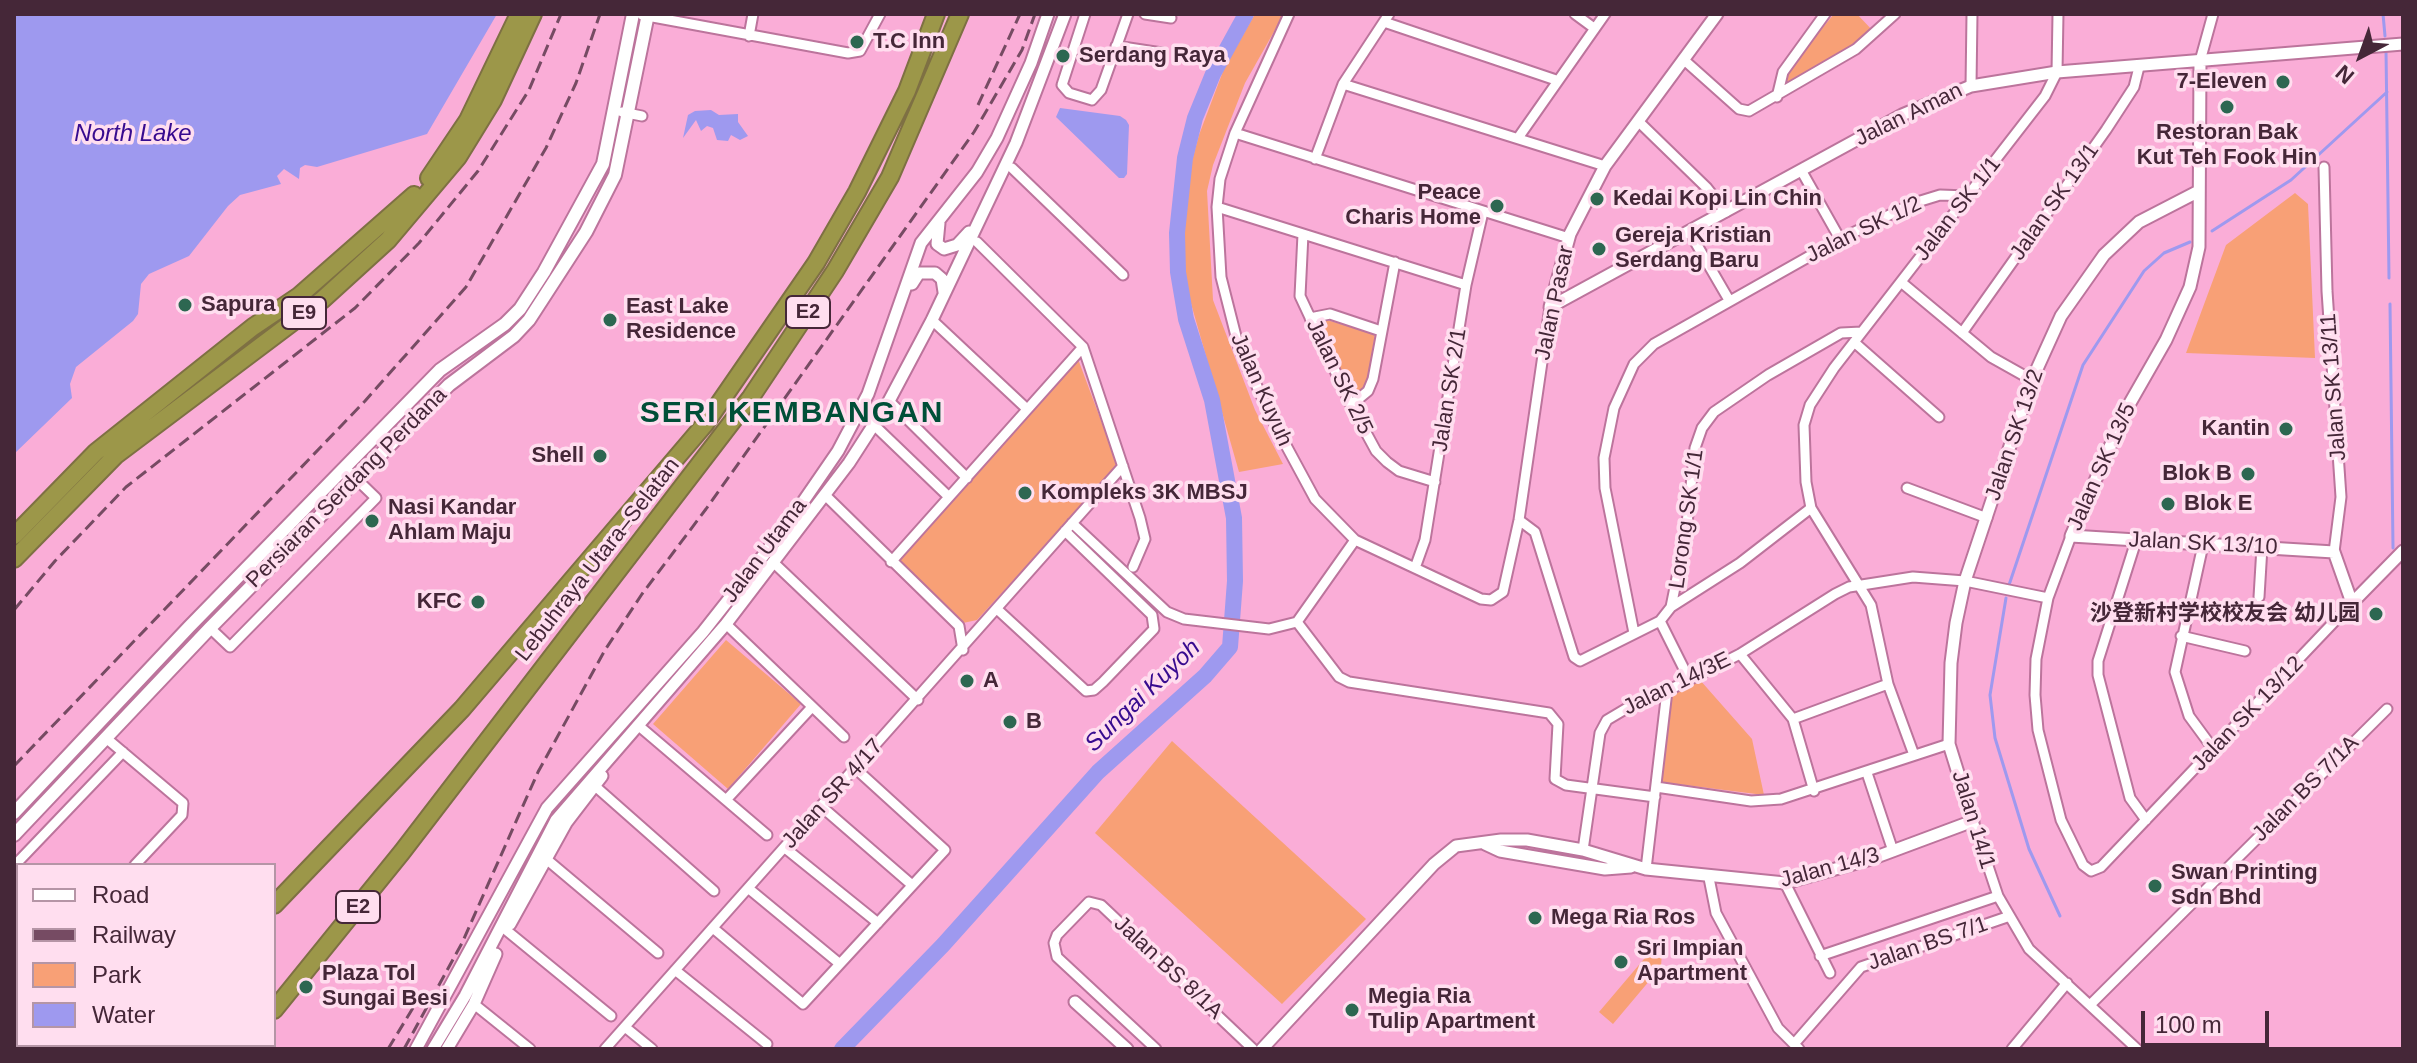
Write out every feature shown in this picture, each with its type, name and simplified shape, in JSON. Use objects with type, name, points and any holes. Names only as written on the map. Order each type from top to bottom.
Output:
[{"type":"highway","name":"E9","points":[[14,536],[96,452],[253,327],[299,296],[410,200],[468,120],[519,14]]},
{"type":"highway","name":"E9","points":[[14,559],[116,455],[343,283],[388,240],[458,157],[493,100],[533,14]]},
{"type":"highway","name":"Lebuhraya Utara–Selatan","points":[[276,903],[462,709],[705,424],[816,263],[857,192],[907,91],[936,14]]},
{"type":"highway","name":"Lebuhraya Utara–Selatan","points":[[276,1008],[402,852],[751,397],[835,271],[890,177],[960,14]]},
{"type":"main road","name":"Persiaran Serdang Perdana","points":[[14,835],[356,478],[464,371],[506,343],[529,320],[608,191],[619,163],[629,114],[641,15]]},
{"type":"main road","name":"Persiaran Serdang Perdana","points":[[14,813],[450,361],[505,324],[520,309],[593,188],[607,152],[629,114]]},
{"type":"main road","points":[[147,672],[159,683]]},
{"type":"street","points":[[749,36],[753,14]]},
{"type":"street","points":[[641,15],[848,53],[860,51],[880,14]]},
{"type":"street","name":"Jalan Utama","points":[[416,1049],[547,808],[703,632],[785,528],[838,451],[868,394],[921,243],[977,172],[997,138],[1031,63],[1048,14]]},
{"type":"street","name":"Jalan Utama","points":[[433,1049],[465,996],[556,820],[726,624],[825,495],[889,401],[932,320],[1024,123],[1065,14]]},
{"type":"street","points":[[1085,14],[1062,85],[1069,93],[1092,100],[1099,95],[1128,14]]},
{"type":"street","points":[[1145,14],[1171,18]]},
{"type":"street","name":"Jalan Kuyuh","points":[[1289,14],[1235,133],[1220,179],[1217,207],[1221,277],[1239,348],[1315,499],[1355,540],[1481,599],[1498,597],[1507,587]]},
{"type":"street","points":[[1575,14],[1594,28]]},
{"type":"street","points":[[1518,138],[1605,14]]},
{"type":"street","name":"Jalan Pasar","points":[[1507,587],[1550,307],[1569,238],[1605,166],[1717,14]]},
{"type":"street","points":[[1777,97],[1783,72],[1825,14]]},
{"type":"street","points":[[1683,59],[1739,109],[1749,111],[1856,49],[1895,14]]},
{"type":"street","points":[[1971,86],[1972,14]]},
{"type":"street","points":[[2057,72],[2058,14]]},
{"type":"street","points":[[2200,61],[2213,14]]},
{"type":"street","points":[[1315,159],[1343,84],[1387,18],[1556,80]]},
{"type":"street","name":"Jalan Aman","points":[[1550,307],[1902,115],[1971,86],[2057,72],[2403,44]]},
{"type":"street","points":[[1116,46],[1162,53]]},
{"type":"street","name":"Jalan SK 13/5","points":[[2091,871],[2083,865],[2061,820],[2038,730],[2036,659],[2048,598],[2071,536],[2119,424],[2166,340],[2190,287],[2199,247],[2200,61]]},
{"type":"street","name":"Jalan SK 13/1","points":[[1962,333],[2106,130],[2134,87],[2139,67]]},
{"type":"street","name":"Jalan SK 1/1","points":[[1914,755],[1888,684],[1871,605],[1863,587],[1811,508],[1804,455],[1807,414],[1854,342],[2045,96],[2057,72]]},
{"type":"street","points":[[1343,84],[1605,166]]},
{"type":"street","points":[[1638,121],[1707,188],[1726,212]]},
{"type":"street","points":[[944,292],[977,242],[1012,168],[1024,123]]},
{"type":"street","points":[[1235,133],[1569,238]]},
{"type":"street","name":"Jalan SK 13/11","points":[[2324,167],[2327,291],[2341,497],[2334,552],[2352,603]]},
{"type":"street","points":[[1012,168],[1123,275]]},
{"type":"street","points":[[1801,170],[1840,239]]},
{"type":"street","name":"Jalan SK 13/2","points":[[1949,744],[1951,663],[1965,581],[2032,380],[2061,316],[2104,255],[2139,222],[2199,191]]},
{"type":"street","name":"Jalan SK 1/2","points":[[1634,633],[1605,488],[1604,458],[1614,408],[1623,385],[1643,353],[1729,300],[1840,239],[1914,203],[1940,195],[1968,196]]},
{"type":"street","points":[[1217,207],[1466,285]]},
{"type":"street","name":"Jalan SK 2/1","points":[[1415,568],[1425,540],[1466,285],[1483,212]]},
{"type":"street","points":[[940,220],[937,244],[950,250],[978,223]]},
{"type":"street","points":[[1690,233],[1729,300]]},
{"type":"street","name":"Jalan SK 2/5","points":[[1303,234],[1300,296],[1351,405],[1376,451],[1387,462],[1399,471],[1435,482]]},
{"type":"street","points":[[977,242],[1083,347],[1145,539],[1133,567]]},
{"type":"street","points":[[1351,405],[1368,391],[1395,262]]},
{"type":"street","points":[[902,302],[914,279],[927,271],[942,279],[944,292]]},
{"type":"street","points":[[1901,282],[1991,357],[2032,380]]},
{"type":"street","points":[[1310,318],[1330,314],[1381,331]]},
{"type":"street","points":[[932,320],[1027,409]]},
{"type":"street","name":"Lorong SK 1/1","points":[[1671,607],[1686,533],[1695,448],[1702,428],[1714,412],[1768,375],[1841,333],[1862,332]]},
{"type":"street","points":[[1854,342],[1939,417]]},
{"type":"street","points":[[891,562],[1083,347]]},
{"type":"street","points":[[889,401],[967,478]]},
{"type":"street","points":[[874,425],[949,497]]},
{"type":"street","name":"Jalan SR 4/17","points":[[605,1049],[963,650],[1123,466]]},
{"type":"street","points":[[210,628],[230,647],[376,498],[345,468]]},
{"type":"street","points":[[1907,488],[1987,518]]},
{"type":"street","points":[[825,495],[959,626],[971,629],[983,626]]},
{"type":"street","points":[[1519,520],[1535,532],[1575,659],[1585,659],[1660,621],[1671,607],[1740,563],[1811,508]]},
{"type":"street","points":[[1072,523],[1167,612],[1184,619],[1269,629],[1297,622],[1355,540]]},
{"type":"street","points":[[998,610],[1079,689],[1094,690],[1154,629],[1155,622],[1065,531]]},
{"type":"street","name":"Jalan SK 13/10","points":[[2071,536],[2334,552]]},
{"type":"street","points":[[2136,541],[2098,661],[2098,675],[2130,798],[2146,820]]},
{"type":"street","points":[[2203,545],[2181,636],[2175,679],[2193,724],[2214,750]]},
{"type":"street","points":[[2259,597],[2262,547]]},
{"type":"street","name":"Jalan SK 13/12","points":[[2091,871],[2101,867],[2403,551]]},
{"type":"street","points":[[774,563],[918,700]]},
{"type":"street","name":"Jalan 14/3E","points":[[1583,850],[1602,727],[1613,715],[1740,654],[1835,594],[1849,587],[1913,577],[1965,581],[2048,598]]},
{"type":"street","points":[[1660,621],[1689,679]]},
{"type":"street","points":[[1297,622],[1330,669],[1349,682],[1554,715],[1558,724],[1555,779],[1566,785],[1751,801],[1781,799],[1814,791],[1949,744]]},
{"type":"street","points":[[726,624],[844,737]]},
{"type":"street","points":[[959,626],[963,650]]},
{"type":"street","points":[[2181,636],[2245,651]]},
{"type":"street","points":[[1740,654],[1793,719],[1814,791]]},
{"type":"street","points":[[1793,719],[1888,684]]},
{"type":"street","points":[[1641,867],[1656,792],[1667,691]]},
{"type":"street","points":[[726,800],[812,707]]},
{"type":"street","name":"Jalan BS 7/1A","points":[[2090,1005],[2387,709]]},
{"type":"street","points":[[639,726],[767,835]]},
{"type":"street","points":[[106,738],[183,803],[185,811],[137,863]]},
{"type":"street","name":"Jalan 14/1","points":[[1949,744],[2007,917]]},
{"type":"street","points":[[17,863],[123,752]]},
{"type":"street","points":[[447,1049],[474,1004],[506,930],[545,858],[617,752]]},
{"type":"street","points":[[713,928],[803,1004],[945,850],[856,769]]},
{"type":"street","points":[[1867,773],[1893,851]]},
{"type":"street","points":[[595,786],[714,891]]},
{"type":"street","points":[[822,807],[912,885]]},
{"type":"street","name":"Jalan 14/3","points":[[1262,1049],[1448,851],[1466,844],[1527,840],[1583,850],[1641,867],[1709,878],[1785,883],[1893,851],[1973,821]]},
{"type":"street","name":"Jalan 14/3","points":[[1485,844],[1500,851],[1605,869],[1641,867]]},
{"type":"street","points":[[785,848],[878,923]]},
{"type":"street","points":[[1552,861],[1609,857]]},
{"type":"street","points":[[545,858],[658,953]]},
{"type":"street","points":[[1709,878],[1716,913],[1778,1028],[1796,1046]]},
{"type":"street","points":[[1785,883],[1830,973]]},
{"type":"street","points":[[748,888],[840,964]]},
{"type":"street","points":[[1820,956],[1998,896]]},
{"type":"street","name":"Jalan BS 8/1A","points":[[1156,1049],[1057,957],[1054,943],[1057,935],[1089,902],[1101,905],[1253,1049]]},
{"type":"street","name":"Jalan BS 7/1","points":[[1796,1046],[1861,967],[2007,917],[2029,949],[2137,1049]]},
{"type":"street","points":[[506,930],[611,1016]]},
{"type":"street","points":[[675,970],[767,1044]]},
{"type":"street","points":[[2015,1048],[2067,983]]},
{"type":"street","points":[[1075,1002],[1120,1047]]},
{"type":"street","points":[[474,1004],[530,1049]]},
{"type":"street","points":[[625,1027],[652,1049]]},
{"type":"green space","points":[[1255,14],[1284,14],[1245,83],[1213,165],[1207,191],[1213,300],[1255,410],[1283,464],[1239,472],[1190,300],[1182,259],[1183,194],[1199,135],[1225,66]]},
{"type":"green space","points":[[1834,14],[1857,14],[1873,31],[1851,48],[1782,86],[1799,56]]},
{"type":"green space","points":[[2295,193],[2308,204],[2315,358],[2186,353],[2226,245]]},
{"type":"green space","points":[[1327,320],[1375,334],[1366,388],[1361,393],[1347,390],[1316,321]]},
{"type":"green space","name":"Kompleks 3K MBSJ","points":[[1078,359],[1118,466],[977,620],[963,623],[899,560]]},
{"type":"green space","points":[[726,640],[801,704],[728,789],[653,724]]},
{"type":"green space","points":[[1700,680],[1752,739],[1764,795],[1661,782],[1673,691]]},
{"type":"green space","points":[[1172,741],[1366,919],[1282,1004],[1095,833]]},
{"type":"green space","points":[[1655,946],[1662,952],[1661,967],[1613,1024],[1599,1012]]},
{"type":"water","name":"North Lake","points":[[14,14],[497,14],[427,134],[317,167],[305,165],[300,168],[299,179],[284,169],[277,176],[281,184],[240,195],[189,256],[149,274],[141,284],[138,314],[133,321],[76,367],[70,384],[72,398],[14,454]]},
{"type":"water","points":[[1060,108],[1120,116],[1126,120],[1129,125],[1127,174],[1124,178],[1119,178],[1056,117]]},
{"type":"water","points":[[711,110],[719,115],[738,114],[738,122],[748,136],[740,140],[731,135],[728,141],[717,140],[713,128],[707,126],[701,131],[696,120],[683,138],[688,115],[695,111]]},
{"type":"waterway","name":"Sungai Kuyoh","points":[[842,1049],[943,945],[1098,772],[1205,676],[1230,647],[1235,581],[1234,518],[1212,400],[1186,319],[1178,272],[1177,233],[1185,158],[1195,118],[1213,74],[1246,14]]},
{"type":"waterway","points":[[2383,14],[2385,36]]},
{"type":"waterway","points":[[2386,50],[2389,278]]},
{"type":"waterway","points":[[2212,231],[2291,180],[2387,92]]},
{"type":"waterway","points":[[2009,585],[2083,365],[2144,271],[2164,253],[2190,242]]},
{"type":"waterway","points":[[2390,304],[2393,548]]},
{"type":"waterway","points":[[2006,598],[1990,695],[1995,738],[2029,849],[2060,916]]},
{"type":"railway","points":[[14,610],[55,561],[126,487],[355,308],[419,243],[478,171],[529,90],[561,14]]},
{"type":"railway","points":[[14,766],[365,401],[466,287],[546,148],[576,83],[600,14]]},
{"type":"railway","points":[[978,105],[1020,14]]},
{"type":"railway","points":[[404,1049],[462,943],[538,772],[605,650],[974,132],[1022,50],[1035,14]]},
{"type":"railway","points":[[388,1049],[419,998]]},
{"type":"place","name":"T.C Inn","points":[[857,42]]},
{"type":"place","name":"Serdang Raya","points":[[1063,56]]},
{"type":"place","name":"7-Eleven","points":[[2283,82]]},
{"type":"place","name":"Restoran Bak Kut Teh Fook Hin","points":[[2227,107]]},
{"type":"place","name":"Kedai Kopi Lin Chin","points":[[1597,199]]},
{"type":"place","name":"Peace Charis Home","points":[[1497,206]]},
{"type":"place","name":"Gereja Kristian Serdang Baru","points":[[1599,249]]},
{"type":"place","name":"Sapura","points":[[185,305]]},
{"type":"place","name":"East Lake Residence","points":[[610,320]]},
{"type":"place","name":"Kantin","points":[[2286,429]]},
{"type":"place","name":"Shell","points":[[600,456]]},
{"type":"place","name":"Blok B","points":[[2248,474]]},
{"type":"place","name":"Kompleks 3K MBSJ","points":[[1025,493]]},
{"type":"place","name":"Blok E","points":[[2168,504]]},
{"type":"place","name":"Nasi Kandar Ahlam Maju","points":[[372,521]]},
{"type":"place","name":"KFC","points":[[478,602]]},
{"type":"place","name":"沙登新村学校校友会 幼儿园","points":[[2376,614]]},
{"type":"place","name":"A","points":[[967,681]]},
{"type":"place","name":"B","points":[[1010,722]]},
{"type":"place","name":"Swan Printing Sdn Bhd","points":[[2155,886]]},
{"type":"place","name":"Mega Ria Ros","points":[[1535,918]]},
{"type":"place","name":"Sri Impian Apartment","points":[[1621,962]]},
{"type":"place","name":"Plaza Tol Sungai Besi","points":[[306,987]]},
{"type":"place","name":"Megia Ria Tulip Apartment","points":[[1352,1010]]},
{"type":"district","name":"SERI KEMBANGAN","points":[[792,414]]}]
